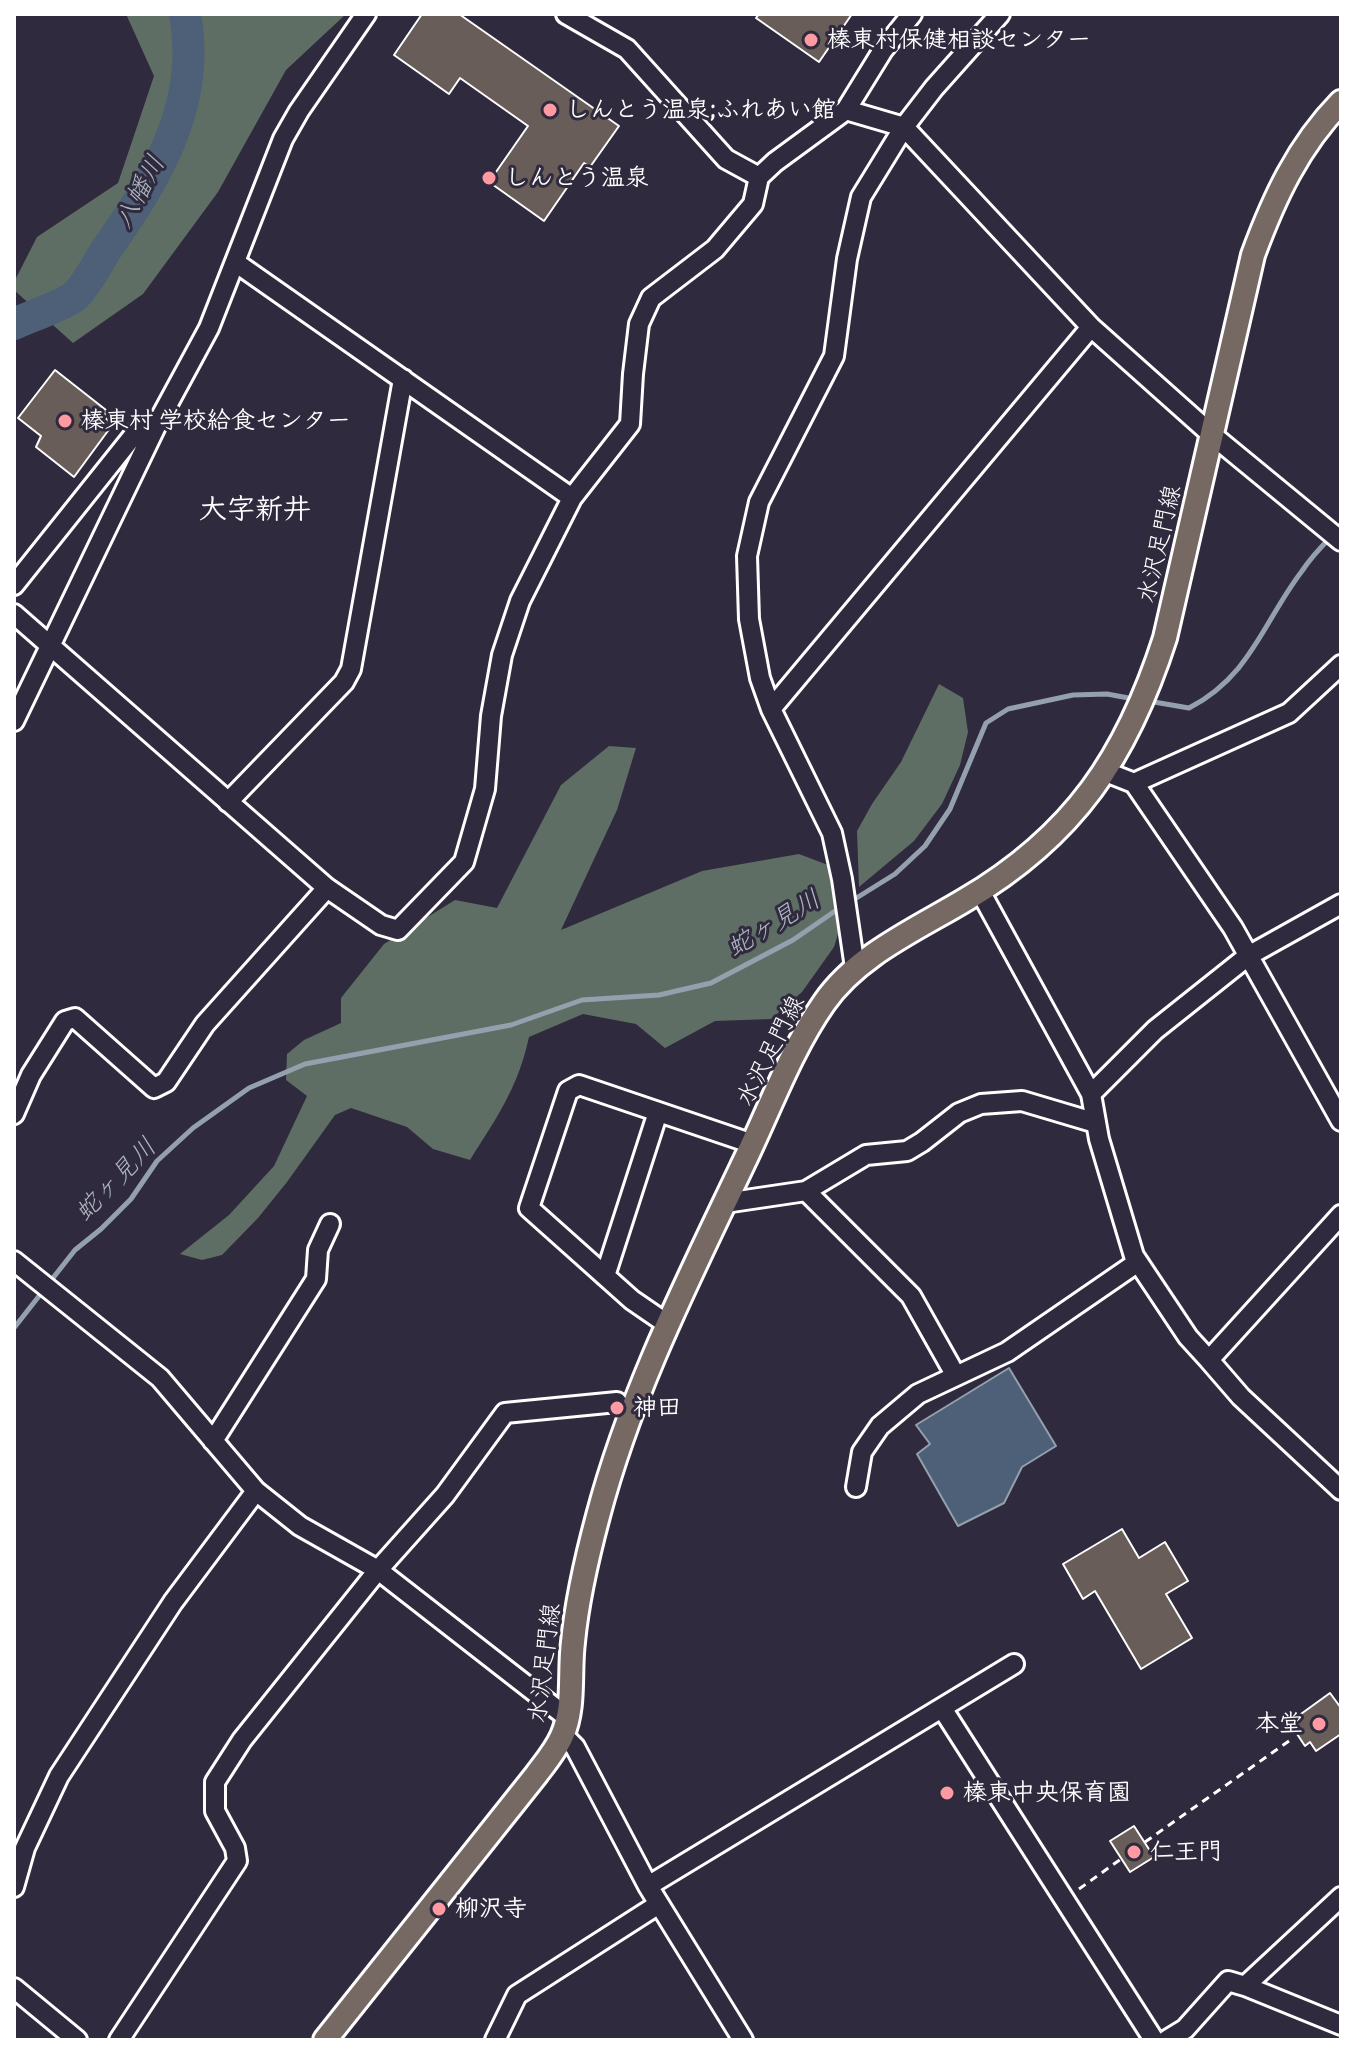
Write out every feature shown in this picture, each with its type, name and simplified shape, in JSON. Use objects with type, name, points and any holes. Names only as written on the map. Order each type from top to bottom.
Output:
[{"type":"main road","name":"水沢足門線","points":[[329,2039],[536,1775],[565,1726],[572,1644],[582,1584],[598,1516],[652,1356],[824,1002],[855,968],[1022,862],[1082,804],[1106,772],[1127,734],[1149,688],[1165,638],[1253,255],[1272,202],[1292,166],[1323,121],[1341,102]]},
{"type":"street","points":[[14,721],[157,424],[209,328],[283,139],[366,14]]},
{"type":"street","points":[[566,14],[627,49],[726,159],[759,177]]},
{"type":"street","points":[[14,614],[327,888],[381,925],[398,930],[464,862],[485,789],[491,716],[502,655],[520,601],[572,498],[630,424],[639,324],[651,298],[715,249],[753,204],[759,177],[846,110],[883,50],[912,14]]},
{"type":"street","points":[[855,968],[832,833],[771,709],[760,678],[749,619],[747,556],[759,502],[834,356],[847,259],[861,197],[904,127],[1000,14]]},
{"type":"street","points":[[846,110],[904,127],[1091,327],[1211,434],[1341,541]]},
{"type":"street","points":[[235,262],[572,498]]},
{"type":"street","points":[[771,709],[1091,327]]},
{"type":"street","points":[[228,802],[344,682],[351,669],[403,379]]},
{"type":"street","points":[[14,585],[137,431],[157,424]]},
{"type":"street","points":[[1134,783],[1289,713],[1341,665]]},
{"type":"street","points":[[1106,772],[1134,783],[1233,928],[1341,1121]]},
{"type":"street","points":[[14,1114],[31,1075],[58,1032],[65,1021],[75,1018],[154,1088],[166,1082],[205,1024],[327,888]]},
{"type":"street","points":[[980,891],[1091,1094],[1096,1123],[1138,1262],[1188,1337],[1241,1397],[1341,1490]]},
{"type":"street","points":[[1091,1094],[1155,1030],[1248,956],[1341,904]]},
{"type":"street","points":[[667,1324],[632,1300],[529,1208],[568,1091],[579,1085],[753,1144]]},
{"type":"street","points":[[725,1203],[806,1191],[866,1155],[907,1151],[959,1113],[981,1104],[1022,1101],[1096,1123]]},
{"type":"street","points":[[605,1276],[658,1112]]},
{"type":"street","points":[[806,1191],[911,1296],[956,1376]]},
{"type":"street","points":[[1209,1360],[1341,1215]]},
{"type":"street","points":[[213,1441],[316,1279],[318,1250],[330,1224]]},
{"type":"street","points":[[14,1261],[160,1378],[256,1491],[300,1526],[378,1570],[565,1726],[648,1886],[743,2040]]},
{"type":"street","points":[[856,1487],[862,1452],[880,1426],[918,1394],[1007,1352],[1138,1262]]},
{"type":"street","points":[[119,2040],[237,1861],[235,1848],[215,1811],[215,1782],[242,1740],[378,1570],[445,1495],[505,1413],[617,1402]]},
{"type":"street","points":[[14,1887],[25,1848],[59,1776],[173,1602],[256,1491]]},
{"type":"street","points":[[648,1886],[1014,1664]]},
{"type":"street","points":[[942,1708],[1154,2040]]},
{"type":"street","points":[[1245,1986],[1341,1897]]},
{"type":"street","points":[[495,2040],[517,1995],[659,1904]]},
{"type":"street","points":[[1167,2040],[1185,2029],[1228,1981],[1341,2025]]},
{"type":"street","points":[[14,1988],[77,2040]]},
{"type":"path","points":[[1145,1842],[1289,1741]]},
{"type":"path","points":[[1065,1900],[1121,1859]]},
{"type":"green space","points":[[126,14],[346,14],[286,70],[218,192],[143,294],[73,343],[14,290],[14,282],[37,237],[118,183],[154,76]]},
{"type":"green space","points":[[939,684],[963,698],[968,732],[960,765],[942,804],[914,841],[859,887],[857,831],[901,762]]},
{"type":"green space","points":[[609,746],[636,748],[617,810],[561,930],[702,871],[799,854],[828,865],[837,884],[841,924],[834,947],[802,992],[771,1019],[715,1021],[665,1048],[636,1024],[583,1014],[529,1037],[513,1087],[470,1160],[433,1149],[407,1127],[351,1108],[335,1115],[258,1218],[222,1255],[202,1260],[180,1254],[229,1215],[274,1166],[307,1096],[286,1080],[287,1054],[304,1040],[341,1023],[341,998],[384,944],[455,900],[497,908],[561,785]]},
{"type":"water","points":[[1009,1368],[1056,1446],[1022,1467],[1004,1503],[958,1526],[917,1454],[930,1444],[916,1425]]},
{"type":"building","name":"しんとう温泉;ふれあい館","points":[[422,14],[459,14],[619,126],[590,167],[584,163],[544,221],[489,182],[528,126],[460,78],[449,94],[394,55]]},
{"type":"building","name":"榛東村保健相談センター","points":[[759,14],[852,14],[819,62],[756,18]]},
{"type":"building","name":"榛東村 学校給食センター","points":[[55,370],[106,410],[104,417],[113,424],[74,477],[36,447],[41,436],[18,418]]},
{"type":"building","points":[[1122,1529],[1139,1558],[1165,1542],[1188,1581],[1166,1594],[1192,1638],[1141,1669],[1095,1591],[1083,1599],[1063,1564]]},
{"type":"building","name":"本堂","points":[[1330,1693],[1341,1708],[1341,1734],[1316,1751],[1310,1742],[1305,1746],[1295,1731],[1299,1728],[1294,1719]]},
{"type":"building","name":"仁王門","points":[[1134,1826],[1154,1857],[1130,1872],[1110,1841]]},
{"type":"waterway","name":"八幡川","points":[[14,324],[75,296],[142,196],[171,139],[181,110],[189,47],[185,14]]},
{"type":"waterway","name":"蛇ヶ見川","points":[[1148,701],[1189,708],[1227,680],[1254,647],[1288,590],[1330,538]]},
{"type":"waterway","name":"蛇ヶ見川","points":[[850,902],[895,874],[925,846],[950,809],[986,723],[1008,709],[1073,695],[1107,694],[1134,699]]},
{"type":"waterway","name":"蛇ヶ見川","points":[[49,1283],[75,1250],[131,1199],[157,1161],[193,1128],[249,1088],[305,1064],[511,1025],[582,1000],[659,995],[711,983],[793,940],[841,907]]},
{"type":"waterway","name":"蛇ヶ見川","points":[[14,1328],[43,1291]]},
{"type":"place","name":"榛東村保健相談センター","points":[[811,40]]},
{"type":"place","name":"しんとう温泉;ふれあい館","points":[[550,110]]},
{"type":"place","name":"しんとう温泉","points":[[489,178]]},
{"type":"place","name":"榛東村 学校給食センター","points":[[65,421]]},
{"type":"place","name":"神田","points":[[617,1408]]},
{"type":"place","name":"本堂","points":[[1319,1724]]},
{"type":"place","name":"榛東中央保育園","points":[[947,1793]]},
{"type":"place","name":"仁王門","points":[[1134,1852]]},
{"type":"place","name":"柳沢寺","points":[[439,1909]]},
{"type":"district","name":"大字新井","points":[[255,510]]}]
